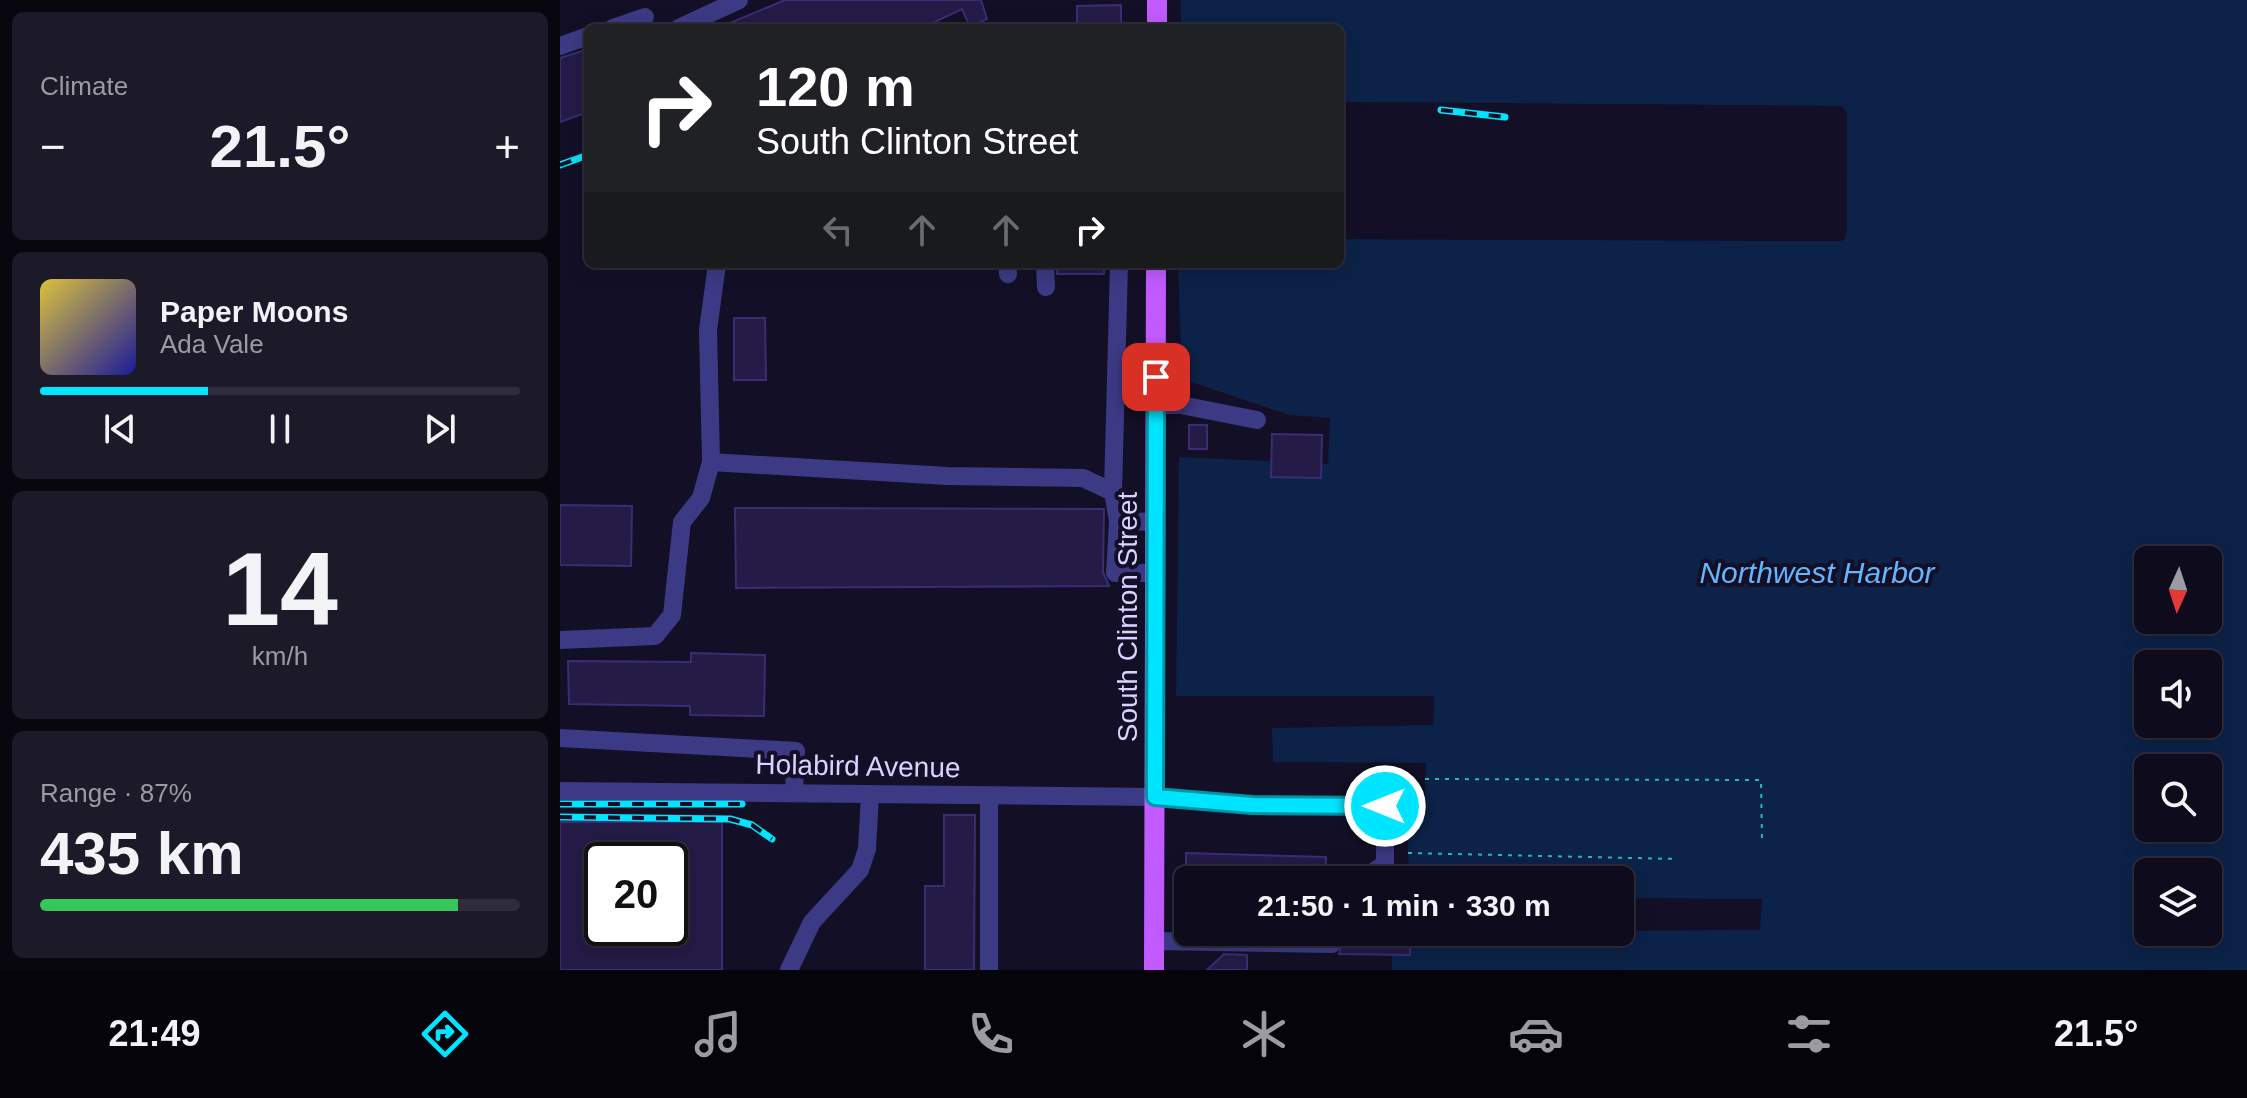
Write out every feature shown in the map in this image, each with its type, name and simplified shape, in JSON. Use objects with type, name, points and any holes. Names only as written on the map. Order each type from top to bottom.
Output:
[{"type":"main road","points":[[1157,0],[1157,24]]},
{"type":"main road","name":"South Clinton Street","points":[[1154,970],[1156,268]]},
{"type":"street","points":[[637,0],[648,23]]},
{"type":"street","points":[[688,24],[739,0]]},
{"type":"street","points":[[560,46],[584,37]]},
{"type":"street","points":[[560,640],[655,636],[672,615],[682,522],[701,498],[711,462],[708,330],[717,268]]},
{"type":"street","points":[[716,286],[723,268]]},
{"type":"street","points":[[1045,268],[1046,287]]},
{"type":"street","points":[[1119,268],[1113,492],[1118,521],[1115,573],[1155,573]]},
{"type":"street","points":[[1156,405],[1181,405],[1257,420]]},
{"type":"street","points":[[711,462],[947,476],[1083,478],[1113,492]]},
{"type":"street","points":[[1118,521],[1155,522]]},
{"type":"street","points":[[560,738],[796,751],[794,792]]},
{"type":"street","name":"Holabird Avenue","points":[[560,791],[1155,797],[1252,805],[1385,806],[1385,864],[1382,866]]},
{"type":"street","points":[[789,970],[812,922],[860,870],[867,849],[870,795]]},
{"type":"street","points":[[989,797],[989,970]]},
{"type":"street","points":[[1154,941],[1174,941]]},
{"type":"path","points":[[1425,779],[1761,780],[1762,840]]},
{"type":"path","points":[[1408,853],[1678,859]]},
{"type":"water","name":"Northwest Harbor","points":[[1181,0],[2247,0],[2247,970],[1392,970],[1392,955],[1408,949],[1408,946],[1634,946],[1634,931],[1760,930],[1762,899],[1634,898],[1634,866],[1409,866],[1407,818],[1424,817],[1426,763],[1273,762],[1272,728],[1433,725],[1434,696],[1176,696],[1179,457],[1328,464],[1330,418],[1289,415],[1182,379],[1178,268],[1344,268],[1344,239],[1841,241],[1845,239],[1847,113],[1837,106],[1344,102],[1344,24],[1181,24]]},
{"type":"pier","points":[[1344,102],[1842,106],[1847,113],[1847,233],[1841,241],[1344,239],[1344,235],[1840,237],[1843,233],[1841,110],[1344,106]]},
{"type":"building","points":[[785,0],[981,0],[987,19],[969,24],[962,9],[930,24],[728,24]]},
{"type":"building","points":[[1121,5],[1121,24],[1077,24],[1077,6]]},
{"type":"building","points":[[584,50],[584,113],[560,122],[560,58]]},
{"type":"building","points":[[1057,268],[1104,268],[1104,274],[1057,274]]},
{"type":"building","points":[[734,318],[765,318],[766,380],[734,380]]},
{"type":"building","points":[[1189,425],[1207,425],[1207,449],[1189,449]]},
{"type":"building","points":[[1272,434],[1322,435],[1321,478],[1271,477]]},
{"type":"building","points":[[560,505],[632,506],[631,566],[560,565]]},
{"type":"building","points":[[735,508],[1104,509],[1103,572],[1109,586],[736,588]]},
{"type":"building","points":[[691,653],[765,655],[764,716],[690,715],[690,706],[569,704],[568,661],[691,662]]},
{"type":"building","points":[[944,815],[975,815],[974,970],[925,970],[925,886],[944,886]]},
{"type":"building","points":[[560,822],[722,822],[722,970],[560,970]]},
{"type":"building","points":[[1186,853],[1326,857],[1326,866],[1186,866]]},
{"type":"building","points":[[1341,946],[1410,946],[1410,955],[1339,954]]},
{"type":"building","points":[[1224,954],[1247,955],[1247,970],[1207,970]]},
{"type":"railway","points":[[1441,110],[1505,117]]},
{"type":"railway","points":[[560,165],[584,156]]},
{"type":"railway","points":[[560,804],[742,804]]},
{"type":"railway","points":[[560,817],[730,819],[752,825],[772,839]]},
{"type":"route","points":[[1156,377],[1155,797],[1252,805],[1385,806]]}]
